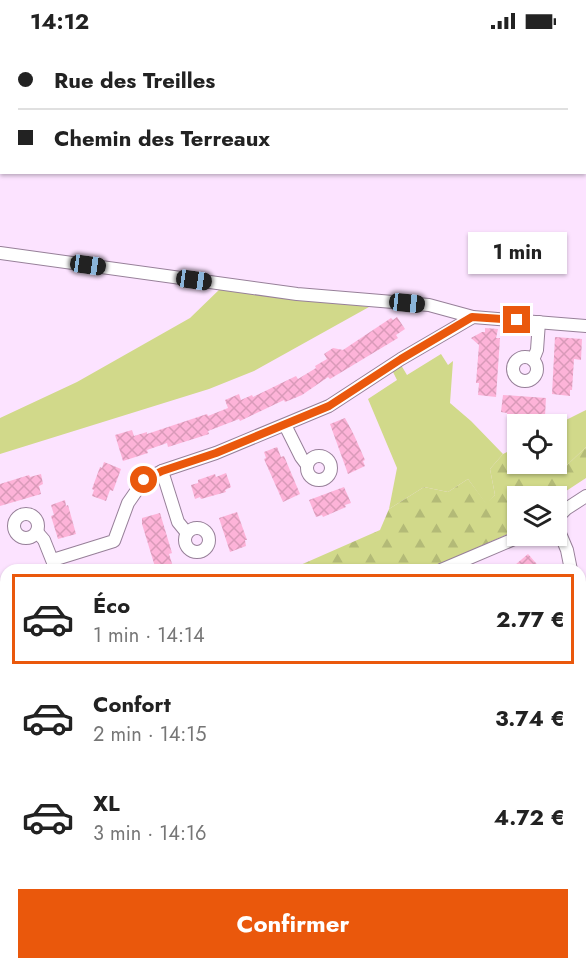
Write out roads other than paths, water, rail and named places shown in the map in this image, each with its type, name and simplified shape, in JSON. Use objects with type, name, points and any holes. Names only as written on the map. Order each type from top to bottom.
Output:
[{"type":"street","points":[[0,253],[297,294],[429,305],[472,317],[586,327]]},
{"type":"street","points":[[57,564],[114,541],[128,503],[144,480],[329,406],[401,359],[472,317]]},
{"type":"street","points":[[533,360],[537,350],[539,322]]},
{"type":"street","points":[[285,424],[307,465]]},
{"type":"street","points":[[162,471],[178,522],[187,533]]},
{"type":"street","points":[[567,508],[586,496]]},
{"type":"street","points":[[37,532],[44,540],[55,564]]},
{"type":"street","points":[[455,564],[507,542]]},
{"type":"street","points":[[565,546],[570,564]]}]
